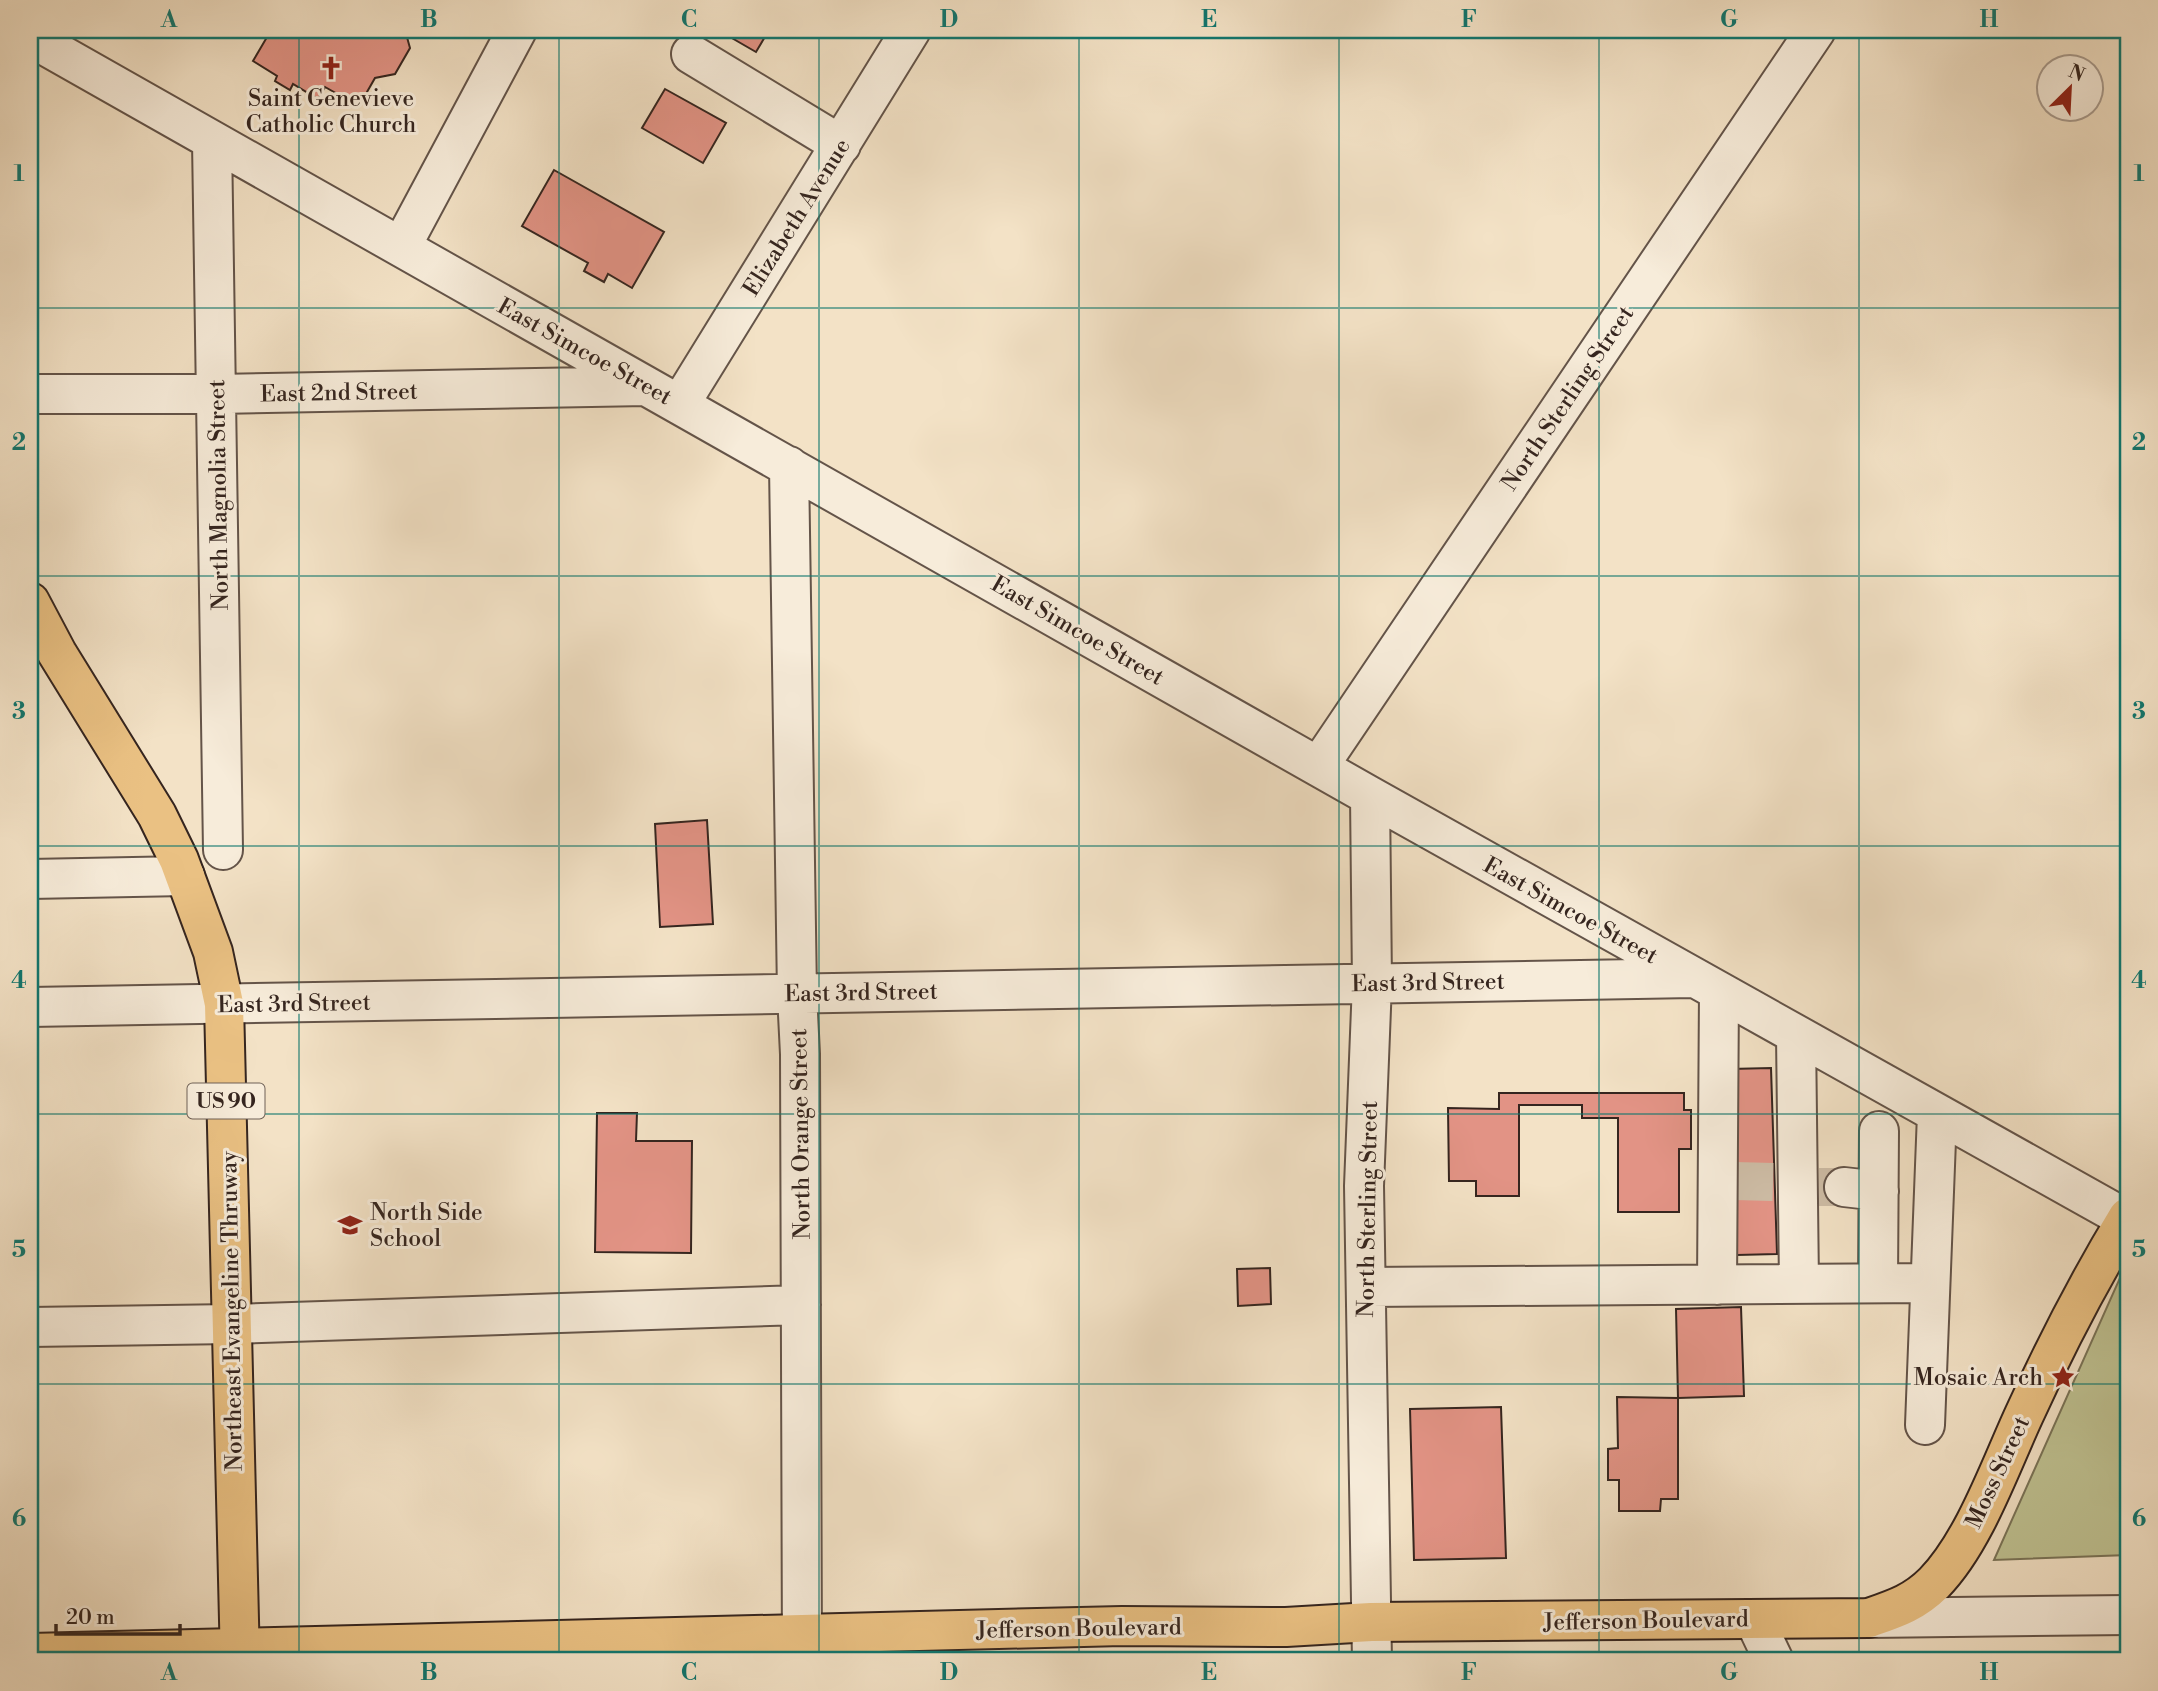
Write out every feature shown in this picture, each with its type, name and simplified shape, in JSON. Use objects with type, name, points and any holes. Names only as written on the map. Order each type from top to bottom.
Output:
[{"type":"main road","name":"Northeast Evangeline Thruway","points":[[34,619],[157,815],[185,876],[213,952],[224,1004],[240,1654]]},
{"type":"main road","name":"Moss Street","points":[[1869,1618],[1910,1604],[1934,1584],[1952,1562],[1975,1522],[2084,1292],[2128,1219]]},
{"type":"main road","name":"Jefferson Boulevard","points":[[30,1653],[102,1656],[802,1647],[1122,1626],[1869,1618]]},
{"type":"street","points":[[401,247],[517,30]]},
{"type":"street","name":"Elizabeth Avenue","points":[[680,404],[911,30]]},
{"type":"street","name":"North Sterling Street","points":[[1319,766],[1816,30]]},
{"type":"street","name":"East Simcoe Street","points":[[30,37],[1370,796],[2128,1219]]},
{"type":"street","points":[[691,54],[841,145]]},
{"type":"street","name":"North Magnolia Street","points":[[212,141],[223,850]]},
{"type":"street","name":"East 2nd Street","points":[[30,394],[217,394],[648,386]]},
{"type":"street","name":"North Orange Street","points":[[789,466],[800,1054],[802,1647]]},
{"type":"street","name":"North Sterling Street","points":[[1370,796],[1373,984],[1364,1186],[1372,1661]]},
{"type":"street","points":[[30,879],[185,876]]},
{"type":"street","name":"East 3rd Street","points":[[30,1007],[1373,984],[1706,985]]},
{"type":"street","points":[[1706,985],[1726,1181],[1717,1284]]},
{"type":"street","points":[[1796,1035],[1823,1186],[1878,1283]]},
{"type":"street","points":[[1925,1426],[1937,1114]]},
{"type":"street","points":[[1798,1284],[1823,1186],[1880,1131]]},
{"type":"street","points":[[1366,1287],[1930,1283]]},
{"type":"street","points":[[30,1327],[232,1324],[801,1305]]},
{"type":"street","name":"Jefferson Boulevard","points":[[1869,1618],[2128,1615]]},
{"type":"street","points":[[1754,1619],[1774,1661]]},
{"type":"green space","points":[[2128,1260],[2128,1555],[1994,1560]]},
{"type":"building","name":"Saint Genevieve Catholic Church","points":[[266,30],[405,30],[410,48],[395,74],[375,78],[359,106],[325,87],[318,99],[293,84],[290,90],[275,81],[277,76],[253,61],[270,32]]},
{"type":"building","points":[[718,30],[769,30],[756,52]]},
{"type":"building","points":[[665,89],[726,123],[703,163],[642,128]]},
{"type":"building","points":[[554,170],[664,232],[632,288],[608,274],[604,282],[584,271],[588,263],[522,226]]},
{"type":"building","points":[[707,820],[713,924],[660,927],[655,824]]},
{"type":"building","points":[[1771,1068],[1777,1254],[1737,1255],[1730,1069]]},
{"type":"building","points":[[1499,1093],[1684,1093],[1684,1110],[1691,1110],[1691,1149],[1679,1149],[1679,1212],[1618,1212],[1618,1118],[1582,1118],[1582,1105],[1519,1105],[1519,1196],[1476,1196],[1476,1181],[1449,1181],[1448,1108],[1499,1109]]},
{"type":"building","points":[[597,1113],[637,1113],[636,1141],[692,1141],[691,1253],[595,1252]]},
{"type":"building","points":[[1270,1268],[1271,1304],[1238,1306],[1237,1269]]},
{"type":"building","points":[[1741,1307],[1744,1396],[1678,1398],[1676,1309]]},
{"type":"building","points":[[1617,1397],[1678,1398],[1678,1499],[1661,1499],[1660,1511],[1619,1511],[1619,1480],[1608,1480],[1608,1449],[1618,1448]]},
{"type":"building","points":[[1501,1407],[1506,1558],[1414,1560],[1410,1409]]},
{"type":"tunnel","points":[[1735,1181],[1775,1182]]},
{"type":"tunnel","points":[[1819,1187],[1844,1187]]},
{"type":"place","name":"Saint Genevieve Catholic Church","points":[[331,68]]},
{"type":"place","name":"North Side School","points":[[350,1225]]},
{"type":"place","name":"Mosaic Arch","points":[[2063,1377]]}]
